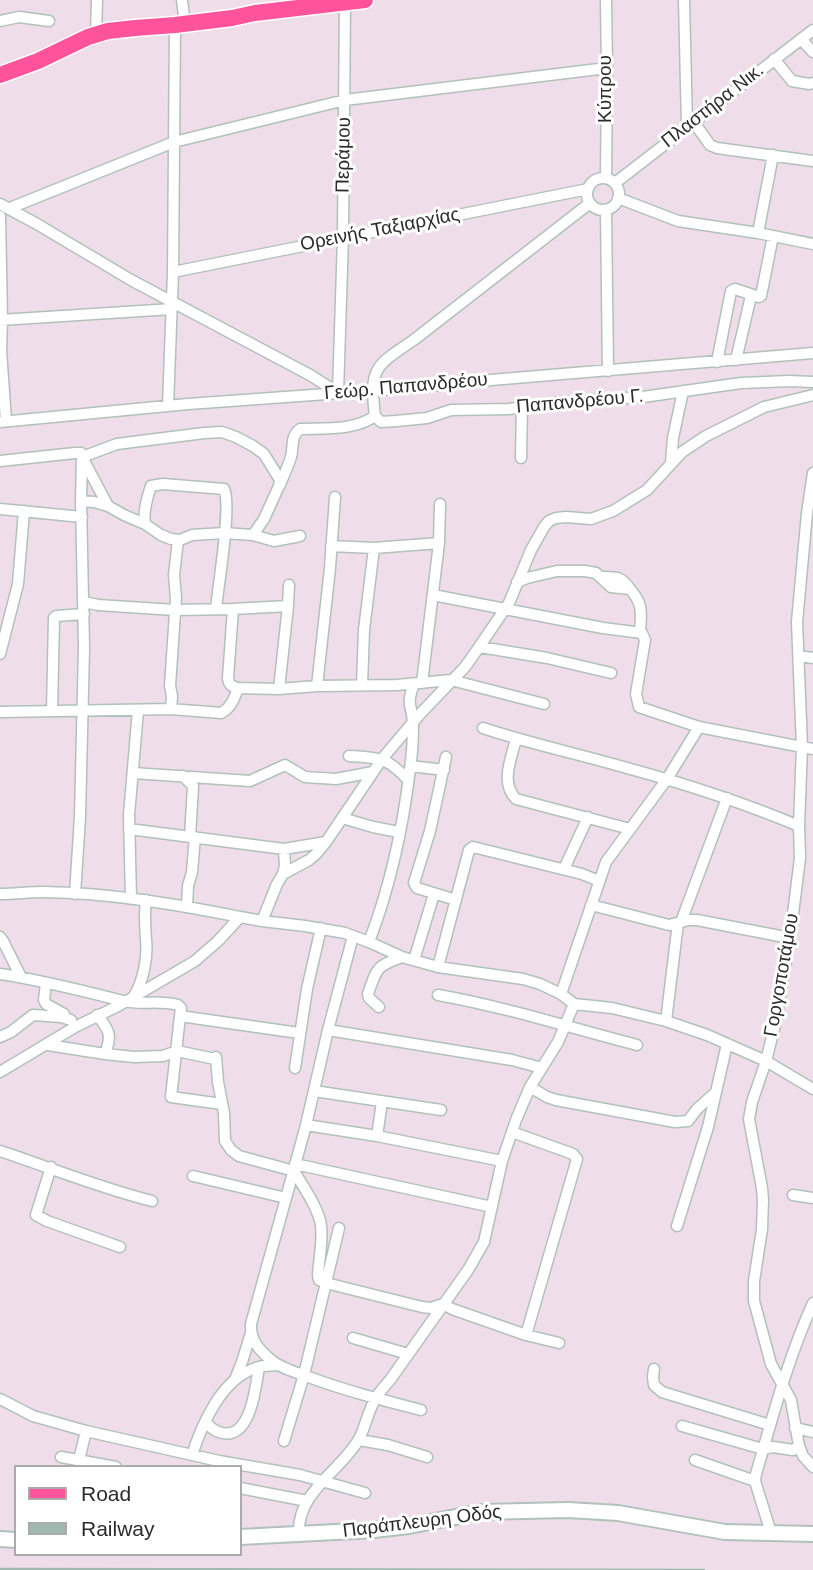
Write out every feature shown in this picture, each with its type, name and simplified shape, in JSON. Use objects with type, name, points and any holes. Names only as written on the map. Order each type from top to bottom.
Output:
[{"type":"main road","points":[[0,75],[96,34],[365,0]]},
{"type":"main road","name":"Παράπλευρη Οδός","points":[[242,1537],[374,1530],[481,1511],[568,1510],[618,1513],[725,1532],[813,1534]]},
{"type":"street","points":[[96,34],[97,0]]},
{"type":"street","points":[[168,406],[174,142],[182,0]]},
{"type":"street","name":"Κύπρου","points":[[606,0],[610,180]]},
{"type":"street","points":[[684,0],[690,124],[710,145],[717,148],[813,161]]},
{"type":"street","name":"Περάμου","points":[[338,393],[343,237],[345,2]]},
{"type":"street","points":[[0,21],[19,17],[49,21]]},
{"type":"street","name":"Πλαστήρα Νικ.","points":[[610,180],[690,124],[813,30]]},
{"type":"street","points":[[801,39],[813,52]]},
{"type":"street","points":[[775,59],[792,81],[813,83]]},
{"type":"street","points":[[5,206],[174,142],[345,100],[607,68]]},
{"type":"street","points":[[758,233],[773,155]]},
{"type":"street","points":[[594,180],[610,180],[618,189],[616,203],[606,210],[598,209],[590,204],[588,189],[594,180]]},
{"type":"street","name":"Ορεινής Ταξιαρχίας","points":[[173,272],[588,189]]},
{"type":"street","points":[[618,198],[678,221],[813,244]]},
{"type":"street","points":[[253,535],[264,519],[292,455],[295,433],[300,429],[339,428],[361,424],[375,416],[372,391],[378,367],[385,360],[590,204]]},
{"type":"street","points":[[5,206],[171,305],[310,375],[338,393]]},
{"type":"street","points":[[606,210],[608,371]]},
{"type":"street","points":[[0,216],[3,422]]},
{"type":"street","points":[[717,362],[731,291],[736,289],[759,298],[763,293],[773,236]]},
{"type":"street","points":[[736,360],[751,296]]},
{"type":"street","points":[[1,320],[171,305]]},
{"type":"street","name":"Γεώρ. Παπανδρέου","points":[[3,422],[813,353]]},
{"type":"street","name":"Παπανδρέου Γ.","points":[[375,416],[381,422],[396,421],[427,418],[451,410],[643,397],[789,380],[813,382]]},
{"type":"street","points":[[671,463],[673,438],[684,391]]},
{"type":"street","points":[[283,874],[309,860],[326,842],[382,759],[465,667],[505,609],[536,539],[549,521],[566,517],[591,519],[613,511],[647,490],[682,452],[706,436],[764,407],[813,395]]},
{"type":"street","points":[[521,458],[522,407]]},
{"type":"street","points":[[82,457],[117,444],[222,432],[264,454],[275,471],[279,486]]},
{"type":"street","points":[[0,461],[80,453],[108,506]]},
{"type":"street","points":[[75,894],[80,828],[83,710],[82,457]]},
{"type":"street","name":"Γοργοποτάμου","points":[[799,1446],[791,1400],[772,1364],[757,1315],[754,1281],[762,1229],[763,1200],[749,1119],[775,1025],[800,858],[802,747],[797,622],[813,473]]},
{"type":"street","points":[[145,524],[145,505],[151,486],[163,484],[224,489],[224,533],[216,608]]},
{"type":"street","points":[[317,686],[335,497]]},
{"type":"street","points":[[81,501],[108,506],[161,535],[178,540],[192,535],[224,533],[253,535],[274,541],[300,536]]},
{"type":"street","points":[[379,1007],[368,994],[380,966],[381,956],[374,944],[400,832],[411,766],[414,722],[409,695],[418,683],[433,595],[440,504]]},
{"type":"street","points":[[0,509],[82,517]]},
{"type":"street","points":[[0,654],[18,584],[24,511]]},
{"type":"street","points":[[171,709],[174,575],[178,540]]},
{"type":"street","points":[[331,546],[374,548],[439,543]]},
{"type":"street","points":[[362,685],[374,548]]},
{"type":"street","points":[[517,582],[557,570],[596,573],[611,587],[630,589],[637,597],[641,605],[640,633]]},
{"type":"street","points":[[279,689],[289,585]]},
{"type":"street","points":[[800,587],[813,588]]},
{"type":"street","points":[[433,595],[640,633],[645,640],[636,694],[639,707],[699,727],[813,749]]},
{"type":"street","points":[[84,602],[175,610],[288,606]]},
{"type":"street","points":[[233,610],[228,678],[229,684],[238,688],[279,689],[451,680],[544,704]]},
{"type":"street","points":[[52,711],[54,618],[84,614]]},
{"type":"street","points":[[480,647],[547,658],[611,673]]},
{"type":"street","points":[[799,656],[813,658]]},
{"type":"street","points":[[0,712],[171,709],[221,713],[233,702],[238,688]]},
{"type":"street","points":[[131,898],[129,829],[138,710]]},
{"type":"street","points":[[561,994],[606,862],[667,779],[699,727]]},
{"type":"street","points":[[484,728],[667,779],[799,826]]},
{"type":"street","points":[[516,739],[506,782],[510,793],[516,799],[630,828]]},
{"type":"street","points":[[349,756],[382,759],[392,763],[408,780]]},
{"type":"street","points":[[343,777],[361,757]]},
{"type":"street","points":[[446,757],[430,831],[414,883],[417,888],[456,901]]},
{"type":"street","points":[[133,773],[250,781],[285,765],[306,777],[336,779],[373,772]]},
{"type":"street","points":[[411,766],[444,770]]},
{"type":"street","points":[[183,776],[193,786],[192,872],[187,906]]},
{"type":"street","points":[[666,1021],[680,923],[727,799]]},
{"type":"street","points":[[564,869],[588,817]]},
{"type":"street","points":[[342,818],[400,832]]},
{"type":"street","points":[[129,829],[284,849],[326,842]]},
{"type":"street","points":[[438,967],[469,850],[473,847],[564,869],[599,881]]},
{"type":"street","points":[[262,922],[283,874],[284,849]]},
{"type":"street","points":[[0,894],[40,892],[131,898],[353,936],[402,957],[438,967],[523,979],[540,984],[574,1004],[612,1008],[666,1021],[766,1061],[813,1090]]},
{"type":"street","points":[[414,960],[434,894]]},
{"type":"street","points":[[129,999],[140,981],[146,949],[146,900]]},
{"type":"street","points":[[591,905],[664,924],[697,920],[790,938]]},
{"type":"street","points":[[0,1072],[48,1045],[73,1024],[129,999],[203,955],[240,917]]},
{"type":"street","points":[[295,1068],[307,989],[321,929]]},
{"type":"street","points":[[232,1383],[251,1333],[251,1324],[306,1125],[353,936]]},
{"type":"street","points":[[0,937],[22,977]]},
{"type":"street","points":[[380,966],[402,957]]},
{"type":"street","points":[[0,974],[110,996],[174,1003],[181,1008],[171,1097],[222,1104]]},
{"type":"street","points":[[46,983],[46,1004],[66,1015],[73,1024]]},
{"type":"street","points":[[438,995],[495,1006],[637,1045]]},
{"type":"street","points":[[299,1535],[299,1517],[307,1502],[359,1440],[375,1398],[477,1256],[487,1233],[502,1161],[523,1101],[558,1042],[574,1004]]},
{"type":"street","points":[[0,1037],[33,1015],[61,1017],[73,1024]]},
{"type":"street","points":[[97,1015],[108,1030],[110,1038],[105,1054]]},
{"type":"street","points":[[180,1016],[299,1033]]},
{"type":"street","points":[[328,1030],[512,1060],[542,1068]]},
{"type":"street","points":[[677,1226],[705,1140],[727,1044]]},
{"type":"street","points":[[48,1045],[105,1054],[150,1057],[177,1051],[216,1058],[225,1141],[230,1150],[239,1156],[492,1207]]},
{"type":"street","points":[[530,1087],[556,1100],[675,1122],[688,1121],[715,1093]]},
{"type":"street","points":[[314,1091],[441,1110]]},
{"type":"street","points":[[377,1136],[382,1102]]},
{"type":"street","points":[[306,1125],[502,1161]]},
{"type":"street","points":[[512,1132],[573,1154],[577,1158],[526,1335]]},
{"type":"street","points":[[0,1151],[51,1167],[106,1189],[152,1200]]},
{"type":"street","points":[[51,1167],[36,1215],[120,1247]]},
{"type":"street","points":[[294,1167],[321,1223],[319,1280],[422,1307],[437,1307],[443,1304]]},
{"type":"street","points":[[193,1176],[286,1198]]},
{"type":"street","points":[[793,1195],[813,1198]]},
{"type":"street","points":[[284,1441],[304,1375],[339,1228]]},
{"type":"street","points":[[771,1533],[755,1481],[796,1343],[813,1303]]},
{"type":"street","points":[[443,1304],[526,1335],[559,1343]]},
{"type":"street","points":[[251,1333],[256,1345],[279,1365],[375,1398],[421,1410]]},
{"type":"street","points":[[353,1338],[408,1354]]},
{"type":"street","points":[[192,1455],[215,1403],[232,1383],[244,1373],[259,1367],[279,1365]]},
{"type":"street","points":[[205,1422],[217,1432],[235,1432],[240,1429],[251,1405],[259,1367]]},
{"type":"street","points":[[654,1369],[654,1385],[662,1392],[770,1425]]},
{"type":"street","points":[[0,1399],[33,1416],[86,1431],[323,1481],[365,1493]]},
{"type":"street","points":[[682,1426],[763,1449],[772,1447],[793,1450],[799,1446],[803,1456],[813,1467]]},
{"type":"street","points":[[795,1428],[813,1432]]},
{"type":"street","points":[[79,1460],[86,1431]]},
{"type":"street","points":[[359,1440],[388,1445],[427,1457]]},
{"type":"street","points":[[61,1457],[105,1465]]},
{"type":"street","points":[[695,1460],[755,1481]]},
{"type":"street","points":[[242,1488],[307,1502]]},
{"type":"railway","points":[[0,1569],[704,1570]]}]
